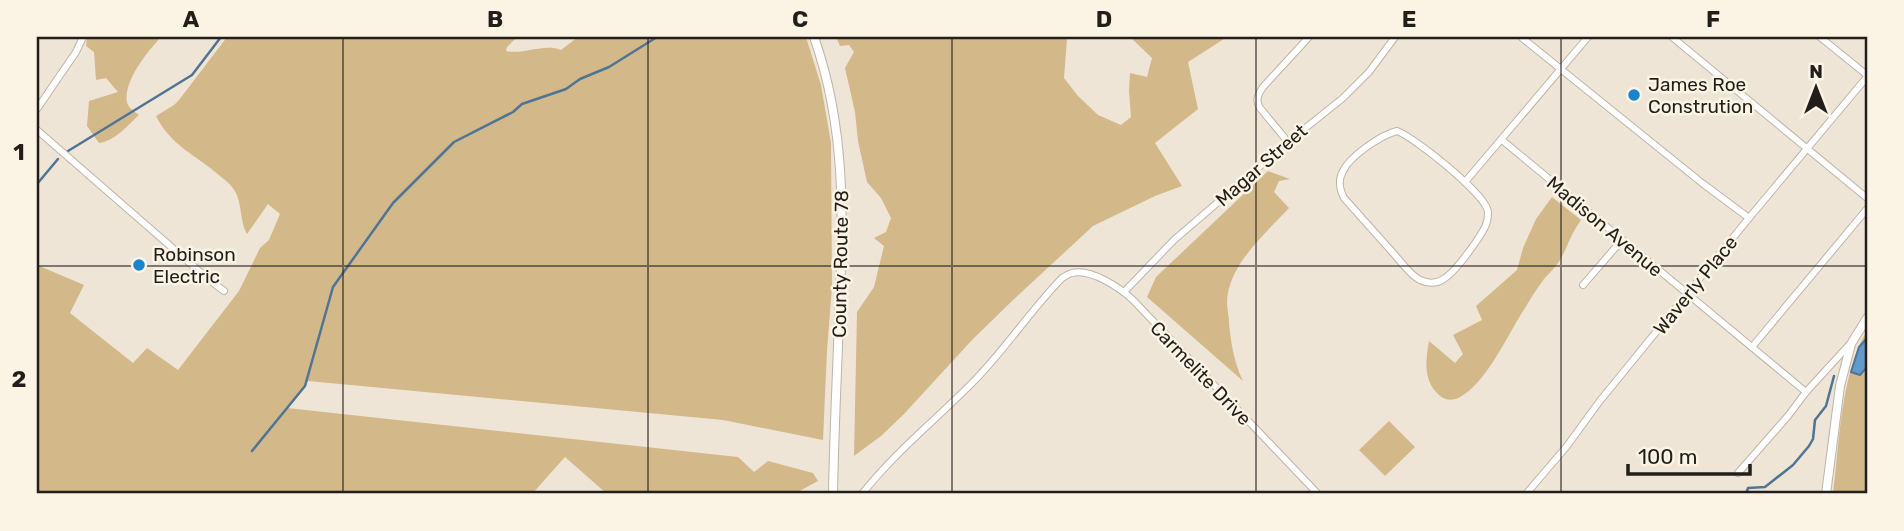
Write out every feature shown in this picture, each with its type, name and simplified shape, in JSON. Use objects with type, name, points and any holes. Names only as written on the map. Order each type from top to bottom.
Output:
[{"type":"street","points":[[37,109],[76,52],[83,37]]},
{"type":"street","name":"County Route 78","points":[[814,37],[828,83],[841,174],[841,269],[833,494]]},
{"type":"street","points":[[1288,142],[1260,108],[1258,96],[1263,87],[1309,37]]},
{"type":"street","name":"Magar Street","points":[[1124,292],[1174,240],[1356,85],[1395,37]]},
{"type":"street","points":[[1521,37],[1749,218]]},
{"type":"street","points":[[1465,182],[1588,37]]},
{"type":"street","points":[[1672,37],[1867,198]]},
{"type":"street","points":[[1820,37],[1867,76]]},
{"type":"street","name":"Waverly Place","points":[[1526,494],[1867,76]]},
{"type":"street","points":[[37,130],[223,291]]},
{"type":"street","points":[[1397,131],[1407,135],[1465,182],[1484,201],[1488,209],[1487,223],[1447,277],[1431,284],[1414,276],[1343,198],[1339,183],[1342,172],[1352,161],[1381,137],[1397,131]]},
{"type":"street","name":"Madison Avenue","points":[[1503,140],[1806,392]]},
{"type":"street","points":[[1752,347],[1867,209]]},
{"type":"street","points":[[1583,285],[1622,240]]},
{"type":"street","name":"Carmelite Drive","points":[[862,494],[909,443],[985,370],[1057,283],[1073,273],[1089,274],[1115,285],[1124,292],[1318,494]]},
{"type":"street","points":[[1738,473],[1806,392],[1851,344],[1867,318]]},
{"type":"street","points":[[1826,494],[1840,386],[1851,344]]},
{"type":"shaded area","points":[[87,37],[161,37],[138,67],[129,85],[128,104],[139,115],[116,136],[99,143],[87,126],[89,101],[118,92],[106,78],[96,80],[94,52],[86,46]]},
{"type":"shaded area","points":[[227,37],[517,37],[506,51],[520,52],[548,48],[561,50],[578,37],[806,37],[821,85],[831,143],[832,287],[823,440],[723,420],[308,381],[287,408],[738,457],[754,472],[768,461],[813,473],[818,481],[794,494],[607,494],[565,457],[532,494],[37,494],[37,265],[84,285],[70,313],[133,363],[147,348],[178,370],[239,291],[260,248],[269,240],[280,214],[268,204],[247,234],[238,198],[232,187],[177,143],[156,116],[179,100]]},
{"type":"shaded area","points":[[836,37],[1069,37],[1064,78],[1098,115],[1121,125],[1131,117],[1130,73],[1147,77],[1152,58],[1130,37],[1227,37],[1188,62],[1198,109],[1155,143],[1182,186],[1093,226],[972,340],[904,414],[854,456],[857,312],[874,287],[884,246],[874,238],[886,232],[891,218],[881,198],[867,182],[845,68],[854,52],[849,45],[840,46]]},
{"type":"shaded area","points":[[1268,171],[1290,179],[1279,181],[1274,192],[1289,208],[1241,263],[1229,288],[1227,302],[1233,353],[1243,381],[1147,297],[1156,277]]},
{"type":"shaded area","points":[[1552,197],[1581,220],[1558,264],[1544,279],[1478,383],[1460,397],[1450,400],[1444,398],[1432,386],[1427,374],[1429,341],[1455,363],[1463,354],[1453,335],[1482,320],[1476,306],[1517,270],[1536,219]]},
{"type":"shaded area","points":[[1867,331],[1867,494],[1833,494],[1846,388],[1858,348]]},
{"type":"shaded area","points":[[1389,421],[1415,447],[1385,476],[1359,450]]},
{"type":"water","points":[[1867,338],[1867,367],[1860,375],[1851,372],[1859,347]]},
{"type":"waterway","points":[[68,151],[192,75],[221,37]]},
{"type":"waterway","points":[[252,451],[305,386],[333,287],[393,203],[454,142],[513,112],[522,104],[566,89],[580,79],[609,67],[657,37]]},
{"type":"waterway","points":[[37,184],[58,159]]},
{"type":"waterway","points":[[1746,494],[1748,488],[1765,487],[1793,465],[1809,446],[1813,439],[1815,420],[1826,406],[1834,376]]},
{"type":"place","name":"James Roe Constrution","points":[[1634,95]]},
{"type":"place","name":"Robinson Electric","points":[[139,265]]}]
